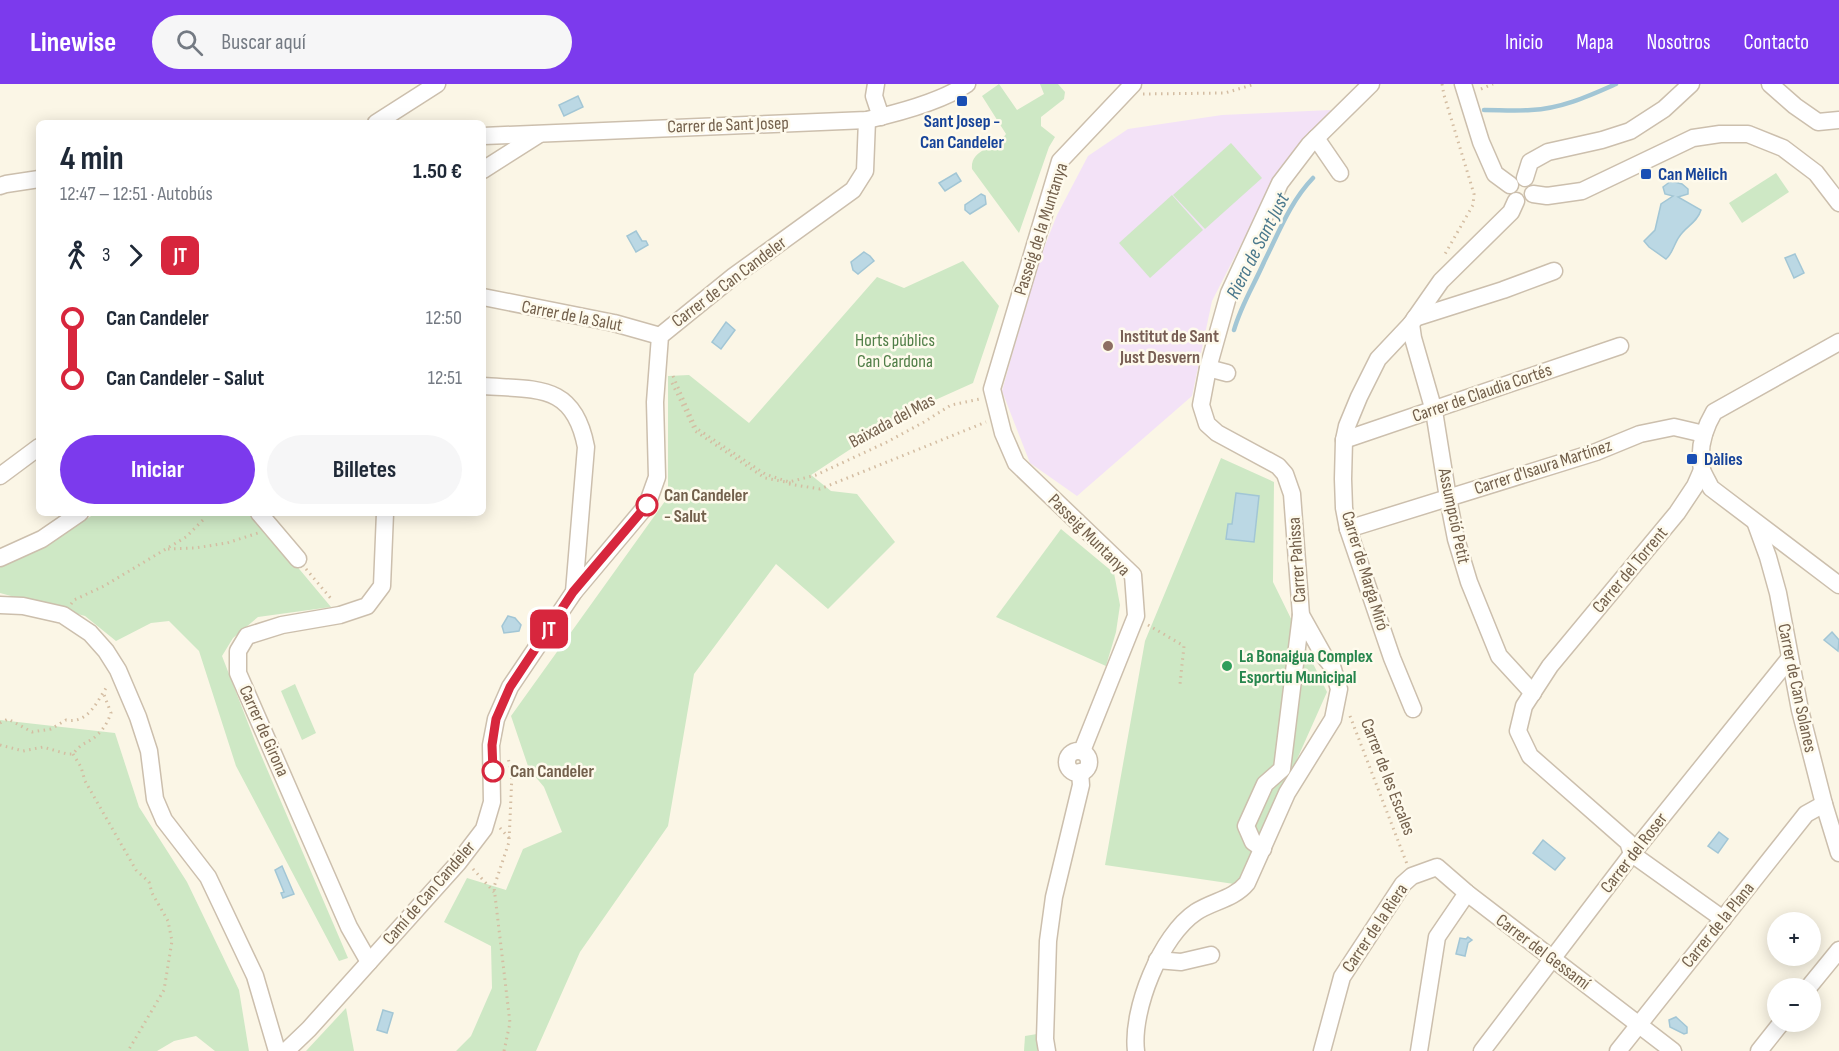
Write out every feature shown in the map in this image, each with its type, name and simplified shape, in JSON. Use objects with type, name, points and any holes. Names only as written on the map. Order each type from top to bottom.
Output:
[{"type":"street","points":[[381,120],[436,84]]},
{"type":"street","name":"Carrer de Can Candeler","points":[[573,592],[647,505],[654,486],[657,477],[655,402],[660,336],[734,276],[854,190],[866,171],[874,118],[876,84]]},
{"type":"street","name":"Carrer de Sant Josep","points":[[486,136],[874,118],[957,91],[967,84]]},
{"type":"street","name":"Carrer Pahissa","points":[[1339,689],[1332,666],[1301,615],[1293,506],[1285,474],[1278,466],[1217,433],[1207,424],[1201,405],[1208,368],[1229,293],[1280,183],[1291,166],[1316,138],[1371,84]]},
{"type":"street","points":[[1463,84],[1481,142],[1496,174],[1517,188],[1532,184],[1533,194],[1547,196],[1582,191],[1693,138],[1720,134],[1748,134],[1783,148],[1816,172],[1836,192]]},
{"type":"street","name":"Carrer de Marga Miró","points":[[1413,709],[1392,658],[1348,529],[1344,507],[1344,440],[1359,397],[1378,359],[1413,321],[1440,281],[1511,212],[1517,188],[1530,162],[1548,152],[1630,131],[1664,109],[1691,84]]},
{"type":"street","points":[[1770,84],[1818,122],[1839,120]]},
{"type":"street","name":"Passeig de la Muntanya","points":[[994,397],[992,389],[1060,161],[1128,89]]},
{"type":"street","points":[[486,168],[538,135]]},
{"type":"street","points":[[1316,138],[1340,173]]},
{"type":"street","points":[[0,186],[36,179]]},
{"type":"street","points":[[1413,321],[1554,271]]},
{"type":"street","name":"Carrer de la Salut","points":[[486,298],[614,323],[660,336]]},
{"type":"street","name":"Assumpció Petit","points":[[1413,321],[1413,338],[1434,411],[1456,539],[1469,582],[1499,656],[1533,693]]},
{"type":"street","points":[[1839,342],[1714,412],[1701,446],[1702,470],[1711,488],[1839,585]]},
{"type":"street","name":"Carrer de Claudia Cortés","points":[[1344,440],[1620,346]]},
{"type":"street","points":[[1208,368],[1227,373]]},
{"type":"street","points":[[486,386],[547,391],[573,409],[582,430],[586,447],[573,592]]},
{"type":"street","name":"Passeig Muntanya","points":[[994,397],[1003,433],[1016,463],[1133,575],[1136,616],[1082,751],[1073,752],[1068,759],[1070,768],[1075,772],[1080,772],[1081,785],[1054,897],[1048,941],[1045,1039],[1047,1051]]},
{"type":"street","name":"Carrer d'Isaura Martínez","points":[[1348,529],[1596,452],[1640,434],[1674,426],[1704,434]]},
{"type":"street","points":[[0,476],[36,449]]},
{"type":"street","name":"Carrer del Torrent","points":[[1702,470],[1695,486],[1677,513],[1550,666],[1524,706],[1518,731],[1530,756],[1628,842],[1632,854],[1723,919]]},
{"type":"street","points":[[0,558],[42,539],[76,516]]},
{"type":"street","points":[[262,516],[298,559]]},
{"type":"street","name":"Carrer de Girona","points":[[369,962],[349,927],[238,673],[238,651],[248,636],[282,625],[344,614],[367,606],[382,586],[385,516]]},
{"type":"street","name":"Carrer de Can Solanes","points":[[1756,523],[1778,593],[1789,659],[1824,804],[1839,853]]},
{"type":"street","name":"Camí de Can Candeler","points":[[286,1051],[309,1029],[458,863],[484,829],[492,802],[492,745],[496,719],[520,672],[573,592]]},
{"type":"street","points":[[0,604],[23,606],[63,615],[90,633],[106,651],[118,670],[138,717],[148,751],[155,799],[164,820],[208,877],[255,976],[278,1051]]},
{"type":"street","points":[[1263,849],[1253,842],[1246,826],[1265,784],[1282,769],[1301,615]]},
{"type":"street","name":"Carrer del Roser","points":[[1482,1051],[1632,854],[1789,659]]},
{"type":"street","points":[[1136,1051],[1136,1024],[1157,960],[1183,922],[1198,911],[1241,891],[1247,883],[1287,793],[1330,725],[1339,689]]},
{"type":"street","name":"Carrer de la Plana","points":[[1618,1051],[1806,814],[1824,804]]},
{"type":"street","name":"Carrer del Gessamí","points":[[1412,876],[1437,867],[1467,893],[1673,1051]]},
{"type":"street","name":"Carrer de la Riera","points":[[1322,1051],[1342,977],[1403,884],[1412,876]]},
{"type":"street","points":[[1419,1051],[1437,937],[1467,893]]},
{"type":"street","points":[[1816,978],[1839,950]]},
{"type":"street","points":[[1157,960],[1181,962],[1211,955]]},
{"type":"street","points":[[1759,1051],[1774,1032]]},
{"type":"path","points":[[1128,89],[1225,93],[1255,84]]},
{"type":"path","points":[[1442,84],[1474,194],[1473,205],[1444,255]]},
{"type":"path","points":[[1486,86],[1493,84]]},
{"type":"path","name":"Baixada del Mas","points":[[806,478],[789,482],[765,474],[696,428],[668,368],[695,431],[765,478],[789,484],[820,489],[982,422]]},
{"type":"path","name":"Baixada del Mas","points":[[789,484],[816,475],[887,442],[924,423],[951,405],[994,397]]},
{"type":"path","points":[[63,615],[74,600],[105,586],[186,537],[203,516]]},
{"type":"path","points":[[167,549],[227,543],[257,533],[278,534]]},
{"type":"path","points":[[298,559],[344,614]]},
{"type":"path","points":[[1146,624],[1184,646],[1180,684]]},
{"type":"path","points":[[0,723],[8,719],[32,732],[51,729],[66,720],[74,721],[87,715],[118,670]]},
{"type":"path","name":"Carrer de les Escales","points":[[1339,689],[1412,876]]},
{"type":"path","points":[[73,754],[81,744],[96,737],[107,723],[111,713],[103,692]]},
{"type":"path","points":[[0,745],[23,751],[43,747],[73,754]]},
{"type":"path","points":[[73,754],[81,767],[85,781],[136,870],[149,882],[152,893],[168,921],[172,941],[164,990],[128,1051]]},
{"type":"path","points":[[504,1051],[510,1023],[494,887],[509,842],[512,774],[507,756]]},
{"type":"path","points":[[458,863],[471,866],[494,892]]},
{"type":"shaded area","name":"Institut de Sant Just Desvern","points":[[1331,110],[1276,176],[1212,301],[1192,396],[1077,496],[1030,463],[1002,391],[1036,268],[1057,215],[1088,156],[1128,129],[1222,115]]},
{"type":"green space","points":[[999,84],[1017,110],[1044,94],[1040,84],[1058,84],[1065,92],[1064,99],[1041,117],[1041,126],[1055,137],[1049,147],[1019,233],[972,169],[975,157],[1006,134],[982,96]]},
{"type":"green space","points":[[1231,143],[1262,178],[1205,229],[1173,195]]},
{"type":"green space","points":[[1776,173],[1789,192],[1742,223],[1729,203]]},
{"type":"green space","points":[[1172,195],[1203,230],[1150,278],[1119,243]]},
{"type":"green space","name":"Horts públics Can Cardona","points":[[963,261],[999,306],[973,383],[904,414],[811,475],[831,491],[857,494],[895,542],[828,609],[776,564],[694,674],[668,826],[580,952],[536,1051],[456,1051],[471,1036],[492,988],[491,946],[444,922],[467,878],[506,890],[523,849],[562,832],[544,787],[529,769],[511,716],[668,497],[668,376],[689,375],[749,423],[877,277],[904,288]]},
{"type":"green space","name":"La Bonaigua Complex Esportiu Municipal","points":[[1221,458],[1274,482],[1273,582],[1327,692],[1241,885],[1105,865],[1145,641]]},
{"type":"green space","points":[[91,516],[253,516],[331,607],[258,617],[233,638],[222,656],[255,741],[348,958],[339,961],[236,766],[199,651],[169,621],[151,623],[116,641],[85,616],[0,593],[0,565],[58,537]]},
{"type":"green space","points":[[1061,529],[1114,573],[1120,605],[1116,632],[1106,666],[996,617]]},
{"type":"green space","points":[[295,684],[316,733],[302,740],[281,691]]},
{"type":"green space","points":[[0,720],[115,733],[139,807],[187,882],[239,990],[249,1051],[215,1051],[196,1036],[174,1041],[157,1051],[0,1051]]},
{"type":"green space","points":[[346,1008],[354,1051],[306,1051]]},
{"type":"green space","points":[[1037,1034],[1037,1051],[1024,1051],[1025,1036]]},
{"type":"water","points":[[578,96],[583,107],[564,116],[559,105]]},
{"type":"water","points":[[956,173],[961,181],[945,191],[939,183]]},
{"type":"water","points":[[1671,181],[1682,184],[1688,189],[1688,194],[1678,197],[1701,210],[1697,218],[1679,237],[1666,259],[1644,241],[1655,230],[1661,204],[1673,196],[1665,194],[1663,187]]},
{"type":"water","points":[[981,194],[985,196],[986,204],[970,214],[965,210],[965,205]]},
{"type":"water","points":[[636,231],[642,241],[646,241],[648,245],[636,252],[627,236]]},
{"type":"water","points":[[864,252],[874,261],[858,274],[853,270],[851,262]]},
{"type":"water","points":[[1795,254],[1804,273],[1794,278],[1785,258]]},
{"type":"water","points":[[726,322],[735,330],[721,349],[712,342]]},
{"type":"water","points":[[1236,493],[1259,496],[1254,542],[1226,539],[1228,524],[1232,524]]},
{"type":"water","points":[[508,616],[515,618],[521,625],[519,631],[504,633],[502,626]]},
{"type":"water","points":[[1832,632],[1839,640],[1838,651],[1824,640]]},
{"type":"water","points":[[1719,832],[1728,839],[1718,853],[1708,846]]},
{"type":"water","points":[[1543,840],[1565,858],[1555,870],[1533,853]]},
{"type":"water","points":[[282,866],[294,894],[283,898],[281,893],[284,892],[275,870]]},
{"type":"water","points":[[1468,937],[1472,940],[1468,943],[1465,956],[1456,954],[1460,938]]},
{"type":"water","points":[[383,1010],[393,1013],[387,1033],[377,1030]]},
{"type":"water","points":[[1676,1017],[1687,1027],[1687,1033],[1684,1034],[1670,1027],[1669,1020]]},
{"type":"waterway","name":"Riera de Sant Just","points":[[1484,110],[1553,107],[1575,101],[1616,84]]},
{"type":"waterway","name":"Riera de Sant Just","points":[[1234,330],[1285,218],[1313,178]]},
{"type":"bus line","name":"JT","points":[[493,771],[492,745],[496,719],[510,687],[573,592],[647,505]]},
{"type":"place","name":"Sant Josep - Can Candeler","points":[[962,101]]},
{"type":"place","name":"Can Mèlich","points":[[1646,174]]},
{"type":"place","name":"Institut de Sant Just Desvern","points":[[1108,346]]},
{"type":"place","name":"Dàlies","points":[[1692,459]]},
{"type":"place","name":"Can Candeler - Salut","points":[[647,505]]},
{"type":"place","name":"La Bonaigua Complex Esportiu Municipal","points":[[1227,666]]},
{"type":"place","name":"Can Candeler","points":[[493,771]]}]
